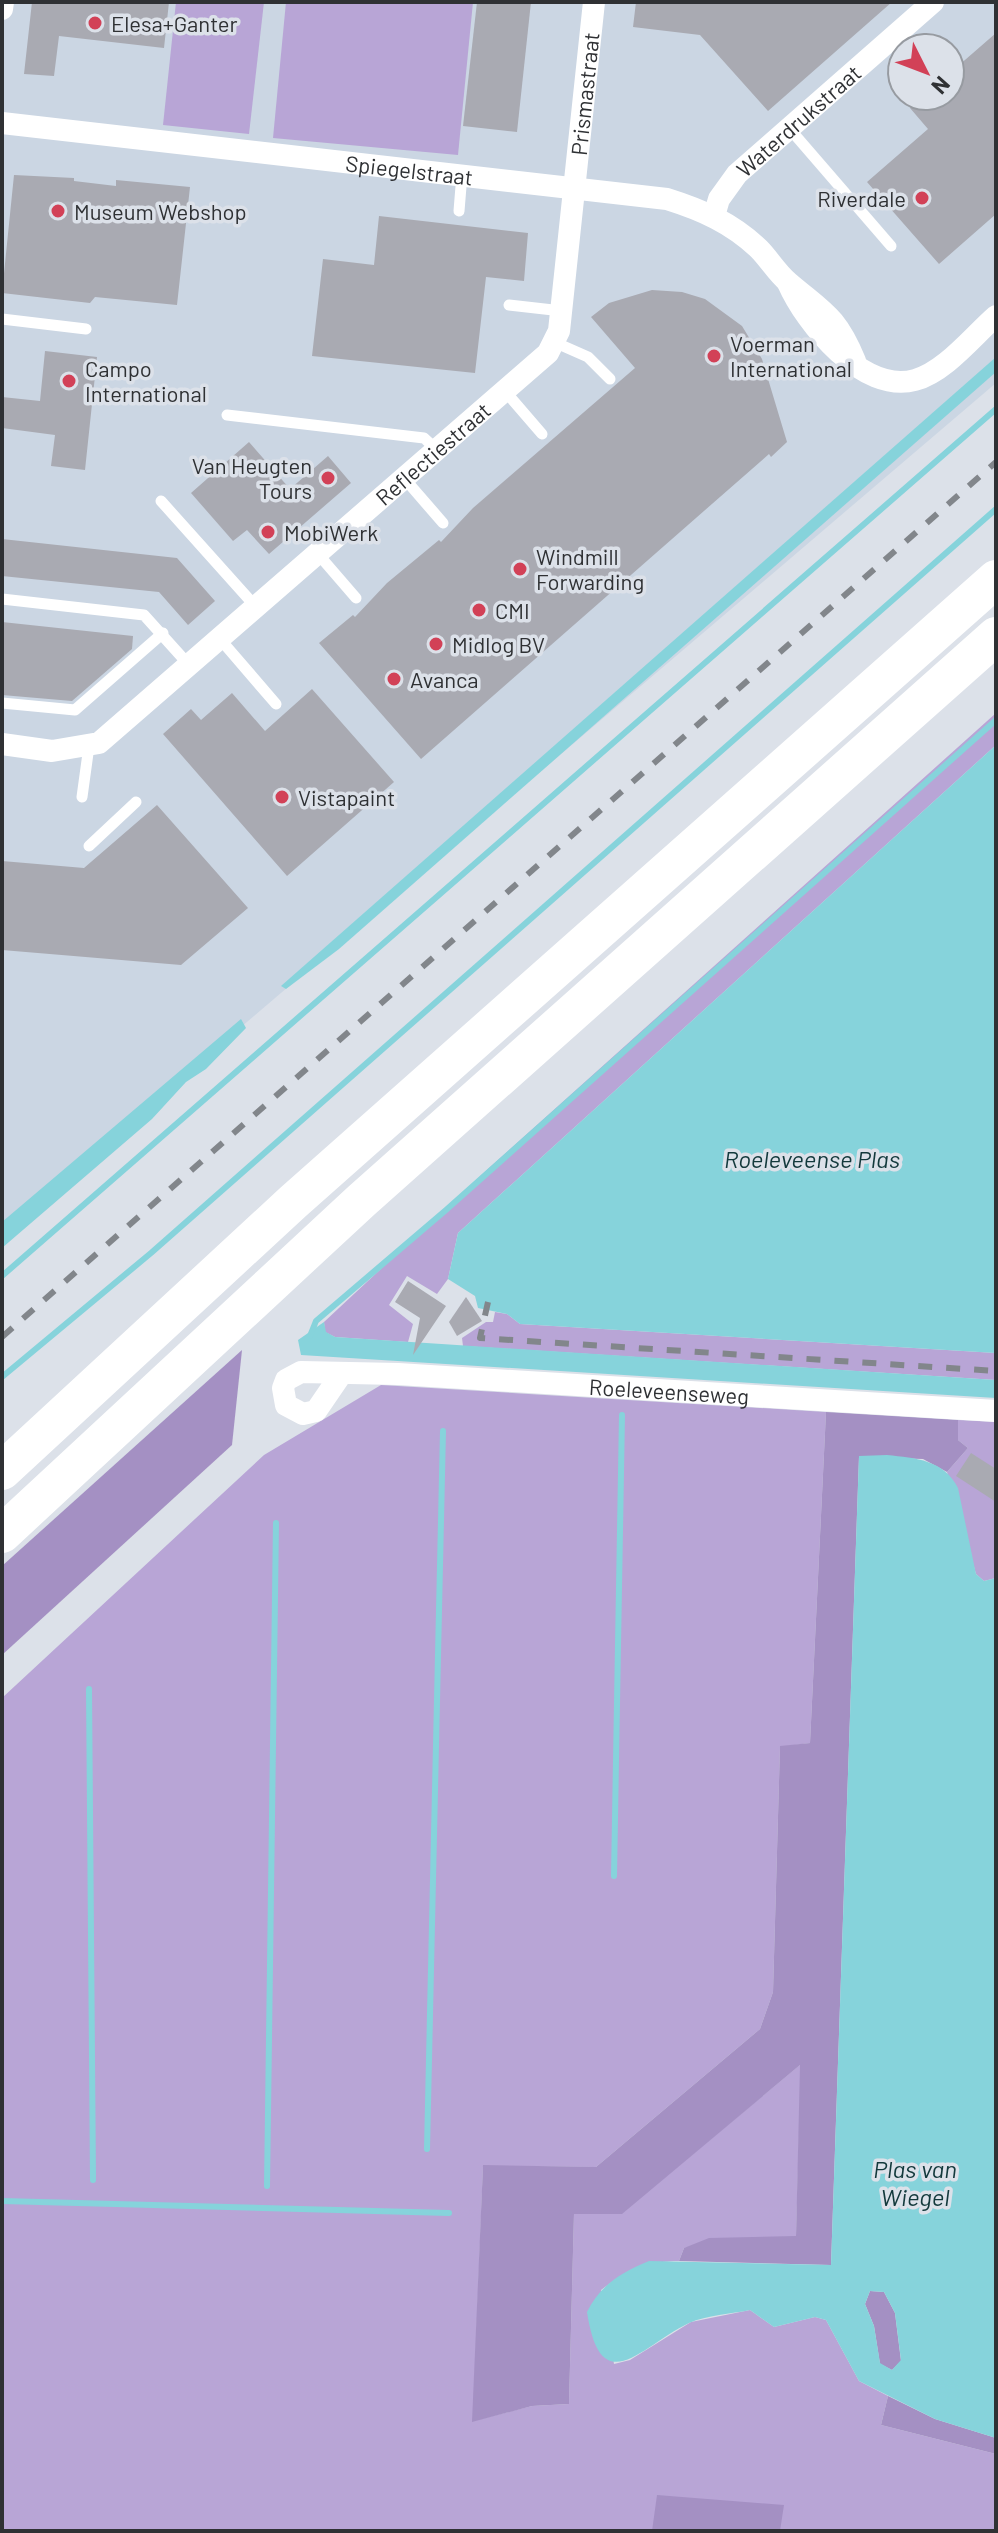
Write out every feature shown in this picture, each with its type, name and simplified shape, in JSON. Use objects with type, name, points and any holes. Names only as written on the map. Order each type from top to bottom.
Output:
[{"type":"highway","points":[[2,1471],[293,1202],[996,579]]},
{"type":"highway","points":[[2,1534],[361,1201],[996,636]]},
{"type":"street","points":[[2,9],[3,2]]},
{"type":"street","name":"Prismastraat","points":[[575,186],[594,2]]},
{"type":"street","name":"Waterdrukstraat","points":[[714,216],[719,199],[737,174],[933,2]]},
{"type":"street","name":"Spiegelstraat","points":[[2,123],[575,186],[667,199],[714,216],[760,250],[787,282],[812,298],[843,332],[861,370],[878,378],[900,382],[916,380],[942,363],[996,316]]},
{"type":"street","name":"Reflectiestraat","points":[[2,744],[52,751],[99,743],[548,353],[562,311],[575,186]]},
{"type":"street","name":"Roeleveenseweg","points":[[342,1373],[996,1411]]},
{"type":"lane","points":[[789,128],[891,246]]},
{"type":"lane","points":[[459,211],[463,174]]},
{"type":"lane","points":[[509,305],[562,311]]},
{"type":"lane","points":[[2,319],[86,329]]},
{"type":"lane","points":[[554,342],[588,357],[610,379]]},
{"type":"lane","points":[[505,391],[542,434]]},
{"type":"lane","points":[[227,415],[424,438],[437,450]]},
{"type":"lane","points":[[404,478],[443,523]]},
{"type":"lane","points":[[161,501],[256,607]]},
{"type":"lane","points":[[318,554],[356,598]]},
{"type":"lane","points":[[2,599],[144,615],[189,665]]},
{"type":"lane","points":[[2,703],[75,710],[163,633]]},
{"type":"lane","points":[[220,639],[276,704]]},
{"type":"lane","points":[[82,797],[89,746]]},
{"type":"lane","points":[[89,846],[136,802]]},
{"type":"shaded area","points":[[2,2],[996,2],[996,383],[2,1231]]},
{"type":"shaded area","points":[[176,2],[264,2],[249,134],[163,125]]},
{"type":"shaded area","points":[[286,2],[473,2],[458,155],[273,138]]},
{"type":"shaded area","points":[[996,713],[996,745],[458,1233],[448,1279],[437,1294],[407,1276],[389,1305],[413,1324],[408,1342],[335,1337],[325,1332],[324,1322],[489,1168]]},
{"type":"shaded area","points":[[495,1312],[507,1314],[520,1324],[996,1353],[996,1380],[463,1346],[462,1338],[486,1322],[493,1322]]},
{"type":"shaded area","points":[[242,1350],[232,1445],[2,1655],[2,1566]]},
{"type":"shaded area","points":[[381,1385],[826,1412],[810,1743],[780,1747],[773,1992],[760,2029],[596,2167],[483,2166],[473,2421],[532,2406],[569,2404],[574,2213],[622,2213],[801,2064],[796,2237],[684,2248],[679,2261],[647,2265],[610,2283],[601,2290],[614,2364],[630,2360],[691,2322],[750,2310],[774,2327],[815,2317],[826,2320],[859,2381],[888,2396],[881,2425],[996,2454],[996,2531],[2,2531],[2,1698],[264,1455]]},
{"type":"shaded area","points":[[826,1412],[958,1420],[958,1440],[968,1448],[947,1472],[923,1459],[859,1457],[831,2265],[679,2261],[684,2248],[709,2238],[796,2236],[800,2065],[622,2214],[574,2214],[569,2404],[532,2406],[472,2422],[483,2165],[596,2167],[760,2029],[773,1992],[780,1746],[810,1743]]},
{"type":"shaded area","points":[[958,1420],[996,1422],[996,1578],[984,1581],[976,1574],[947,1472],[968,1448],[958,1440]]},
{"type":"shaded area","points":[[870,2291],[884,2292],[895,2313],[901,2361],[892,2370],[880,2364],[874,2326],[865,2304]]},
{"type":"shaded area","points":[[888,2396],[935,2419],[996,2438],[996,2454],[881,2425]]},
{"type":"shaded area","points":[[657,2495],[784,2505],[780,2531],[652,2531]]},
{"type":"water","points":[[996,357],[996,372],[339,949],[286,989],[281,986]]},
{"type":"water","name":"Roeleveense Plas","points":[[996,745],[996,1353],[520,1324],[507,1314],[478,1308],[475,1296],[448,1279],[458,1233]]},
{"type":"water","points":[[241,1019],[246,1028],[206,1069],[186,1082],[152,1119],[2,1248],[2,1222]]},
{"type":"water","points":[[324,1322],[326,1332],[335,1337],[996,1380],[996,1398],[301,1355],[298,1340]]},
{"type":"water","name":"Plas van Wiegel","points":[[859,1456],[908,1457],[928,1462],[945,1471],[958,1488],[976,1574],[984,1581],[996,1578],[996,2438],[935,2419],[859,2381],[826,2320],[815,2317],[774,2327],[750,2310],[711,2316],[689,2323],[639,2354],[613,2362],[602,2355],[593,2340],[587,2312],[598,2294],[613,2280],[649,2261],[831,2265]],"holes":[[[870,2291],[884,2292],[895,2313],[901,2360],[892,2370],[880,2363],[874,2326],[865,2304]]]},
{"type":"building","points":[[32,2],[169,2],[164,48],[59,36],[54,76],[24,74]]},
{"type":"building","points":[[477,2],[531,2],[517,132],[463,126]]},
{"type":"building","points":[[636,2],[892,2],[768,111],[700,35],[633,27]]},
{"type":"building","points":[[996,33],[996,214],[939,264],[867,182],[928,129],[913,112],[966,112],[966,59]]},
{"type":"building","points":[[14,175],[74,178],[74,181],[116,186],[116,180],[190,187],[177,305],[95,297],[90,303],[2,293]]},
{"type":"building","points":[[379,216],[528,233],[524,281],[486,277],[475,373],[312,356],[323,259],[374,265]]},
{"type":"building","points":[[652,290],[682,292],[705,299],[742,326],[762,359],[787,442],[771,457],[769,454],[421,759],[319,643],[353,615],[355,617],[387,583],[439,540],[441,542],[473,508],[635,368],[591,317],[609,303]]},
{"type":"building","points":[[45,351],[97,357],[85,470],[51,466],[55,435],[2,428],[2,397],[40,401]]},
{"type":"building","points":[[249,442],[290,489],[328,456],[351,483],[269,554],[247,530],[233,541],[191,493]]},
{"type":"building","points":[[2,539],[177,558],[215,601],[188,625],[159,592],[2,576]]},
{"type":"building","points":[[2,622],[133,636],[132,649],[72,701],[2,695]]},
{"type":"building","points":[[312,689],[394,782],[287,876],[163,734],[191,709],[201,720],[232,693],[265,731]]},
{"type":"building","points":[[157,805],[248,908],[181,965],[2,950],[2,861],[84,868]]},
{"type":"building","points":[[408,1281],[446,1306],[413,1355],[420,1318],[395,1302]]},
{"type":"building","points":[[466,1297],[482,1321],[457,1336],[449,1322]]},
{"type":"building","points":[[971,1453],[996,1469],[996,1502],[956,1476]]},
{"type":"waterway","points":[[2,1276],[996,409]]},
{"type":"waterway","points":[[2,1377],[151,1253],[996,509]]},
{"type":"waterway","points":[[310,1336],[316,1321],[446,1210],[996,720]]},
{"type":"waterway","points":[[614,1876],[622,1415]]},
{"type":"waterway","points":[[427,2149],[443,1431]]},
{"type":"waterway","points":[[267,2186],[276,1523]]},
{"type":"waterway","points":[[89,1689],[93,2180]]},
{"type":"waterway","points":[[2,2201],[449,2213]]},
{"type":"railway","points":[[2,1337],[996,462]]},
{"type":"railway","points":[[488,1302],[480,1338],[996,1371]]},
{"type":"place","name":"Elesa+Ganter","points":[[95,23]]},
{"type":"place","name":"Riverdale","points":[[922,198]]},
{"type":"place","name":"Museum Webshop","points":[[58,211]]},
{"type":"place","name":"Voerman International","points":[[714,356]]},
{"type":"place","name":"Campo International","points":[[69,381]]},
{"type":"place","name":"Van Heugten Tours","points":[[328,478]]},
{"type":"place","name":"MobiWerk","points":[[268,532]]},
{"type":"place","name":"Windmill Forwarding","points":[[520,569]]},
{"type":"place","name":"CMI","points":[[479,610]]},
{"type":"place","name":"Midlog BV","points":[[436,644]]},
{"type":"place","name":"Avanca","points":[[394,679]]},
{"type":"place","name":"Vistapaint","points":[[282,797]]}]
